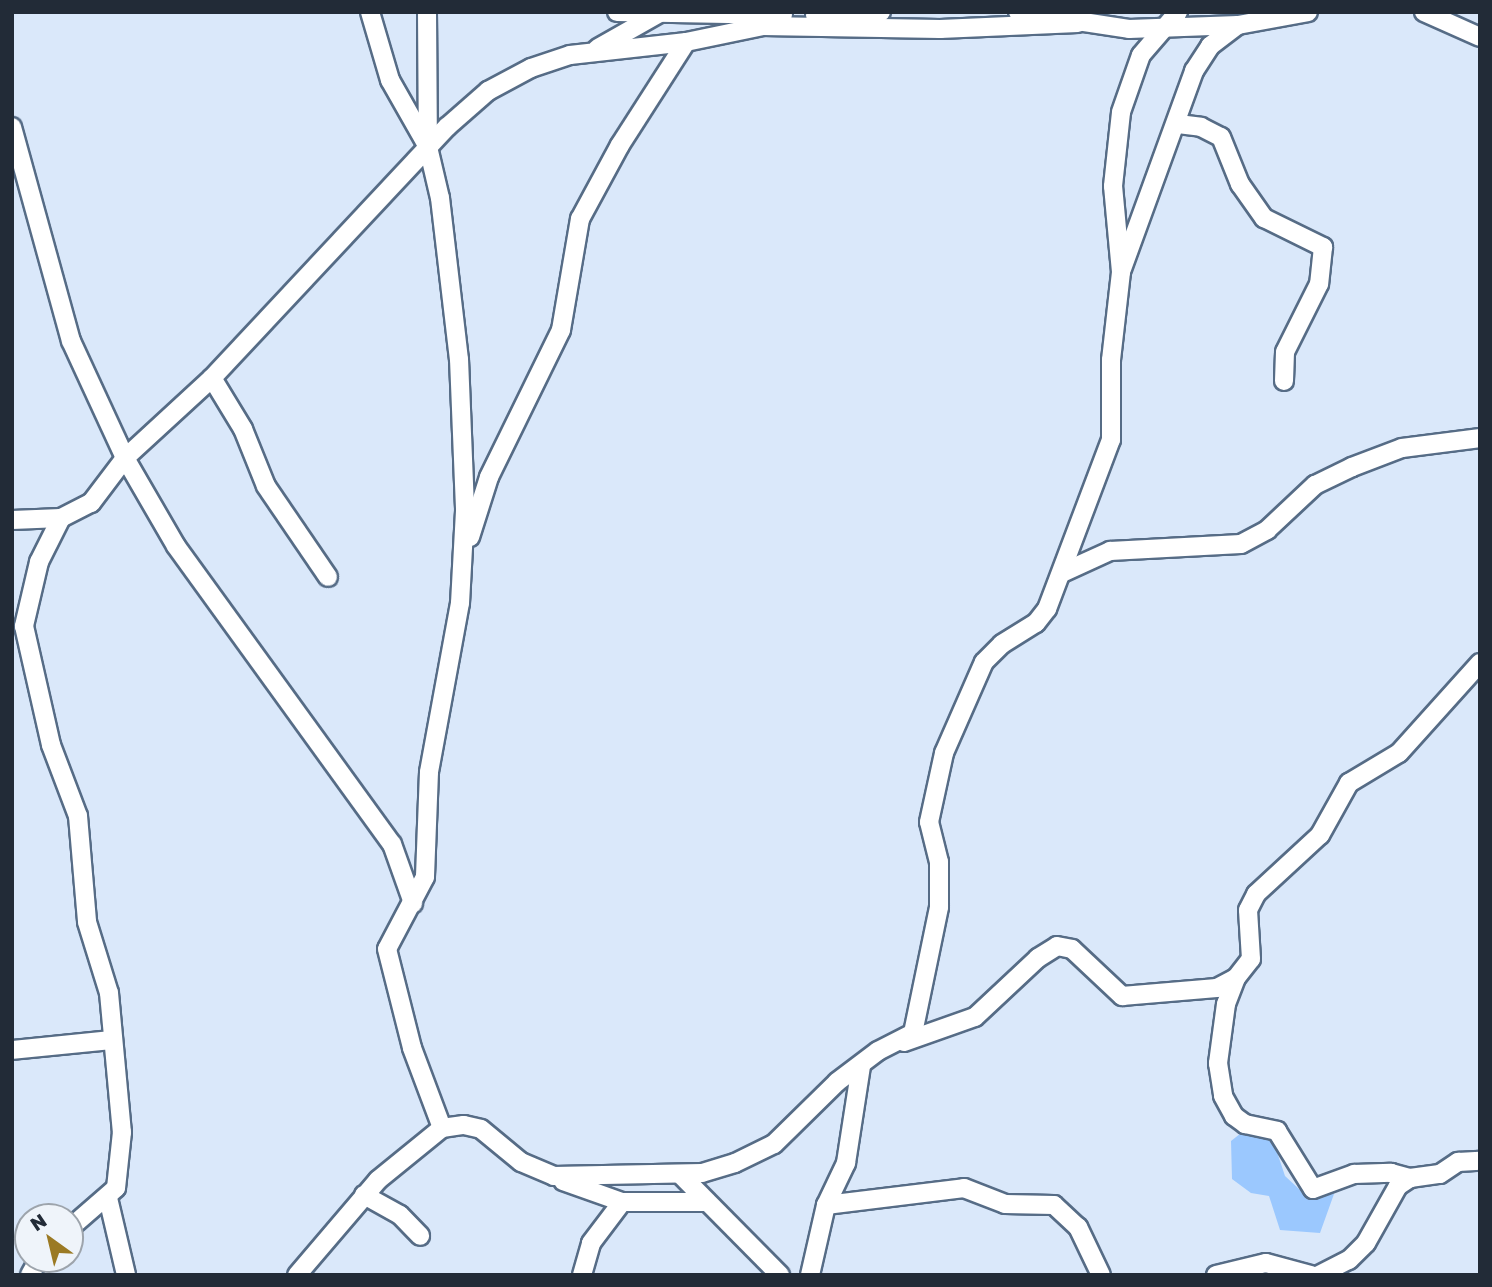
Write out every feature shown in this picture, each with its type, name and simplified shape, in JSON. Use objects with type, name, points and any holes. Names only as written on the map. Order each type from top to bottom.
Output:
[{"type":"street","points":[[370,12],[390,80],[428,147]]},
{"type":"street","points":[[427,12],[428,147],[440,198],[459,359],[465,454],[463,561],[460,603],[429,772],[425,877],[413,903],[393,930],[387,950],[412,1048],[442,1128]]},
{"type":"street","points":[[617,12],[881,12]]},
{"type":"street","points":[[1018,12],[1129,29],[1173,19],[1238,25],[1308,12]]},
{"type":"street","points":[[1424,12],[1480,37]]},
{"type":"street","points":[[592,52],[658,14]]},
{"type":"street","points":[[1121,272],[1113,214],[1121,112],[1136,65],[1173,19]]},
{"type":"street","points":[[12,520],[61,518],[94,501],[125,458],[212,378],[428,147],[488,92],[554,59],[592,52],[686,43],[775,25],[940,29],[1079,23]]},
{"type":"street","points":[[901,1042],[915,1027],[937,925],[939,862],[929,822],[957,715],[984,663],[1002,644],[1037,623],[1064,572],[1111,440],[1111,360],[1121,272],[1144,201],[1178,124],[1202,57],[1238,25]]},
{"type":"street","points":[[463,561],[489,477],[561,330],[580,219],[620,145],[686,43]]},
{"type":"street","points":[[1178,124],[1201,127],[1221,136],[1240,184],[1264,218],[1323,247],[1320,284],[1285,352],[1284,381]]},
{"type":"street","points":[[12,127],[71,341],[125,458],[176,547],[392,844],[413,903]]},
{"type":"street","points":[[212,378],[243,429],[266,486],[328,577]]},
{"type":"street","points":[[1064,572],[1110,551],[1241,544],[1266,530],[1315,485],[1352,467],[1402,448],[1480,438]]},
{"type":"street","points":[[12,637],[24,618],[39,562],[61,518]]},
{"type":"street","points":[[36,521],[39,562]]},
{"type":"street","points":[[24,618],[51,745],[78,816],[87,922],[107,982],[113,1040],[122,1132],[117,1182],[108,1198],[84,1217]]},
{"type":"street","points":[[1480,663],[1399,753],[1349,783],[1320,835],[1256,894],[1248,910],[1251,959],[1236,978],[1226,1004],[1218,1063],[1223,1096],[1234,1116],[1245,1124],[1277,1131],[1313,1189],[1354,1174],[1391,1173],[1410,1178],[1440,1174],[1458,1162],[1480,1161]]},
{"type":"street","points":[[554,1176],[681,1175],[735,1163],[774,1144],[837,1082],[878,1051],[975,1017],[1038,958],[1057,946],[1075,951],[1100,980],[1122,996],[1217,988],[1236,978]]},
{"type":"street","points":[[12,1050],[113,1040]]},
{"type":"street","points":[[810,1275],[826,1205],[846,1163],[861,1066]]},
{"type":"street","points":[[297,1275],[365,1195],[400,1160],[442,1128],[464,1125],[481,1129],[529,1167],[622,1202],[707,1202]]},
{"type":"street","points":[[681,1175],[780,1275]]},
{"type":"street","points":[[1319,1275],[1349,1260],[1366,1243],[1390,1197],[1410,1178]]},
{"type":"street","points":[[826,1205],[964,1188],[1005,1204],[1054,1205],[1078,1227],[1101,1275]]},
{"type":"street","points":[[365,1195],[400,1215],[419,1236]]},
{"type":"street","points":[[108,1198],[126,1275]]},
{"type":"street","points":[[582,1275],[591,1243],[622,1202]]},
{"type":"street","points":[[1216,1275],[1266,1263],[1311,1275]]},
{"type":"water","points":[[1250,1126],[1271,1134],[1285,1176],[1299,1189],[1312,1196],[1334,1194],[1320,1233],[1280,1230],[1269,1196],[1251,1193],[1232,1179],[1231,1141]]}]
